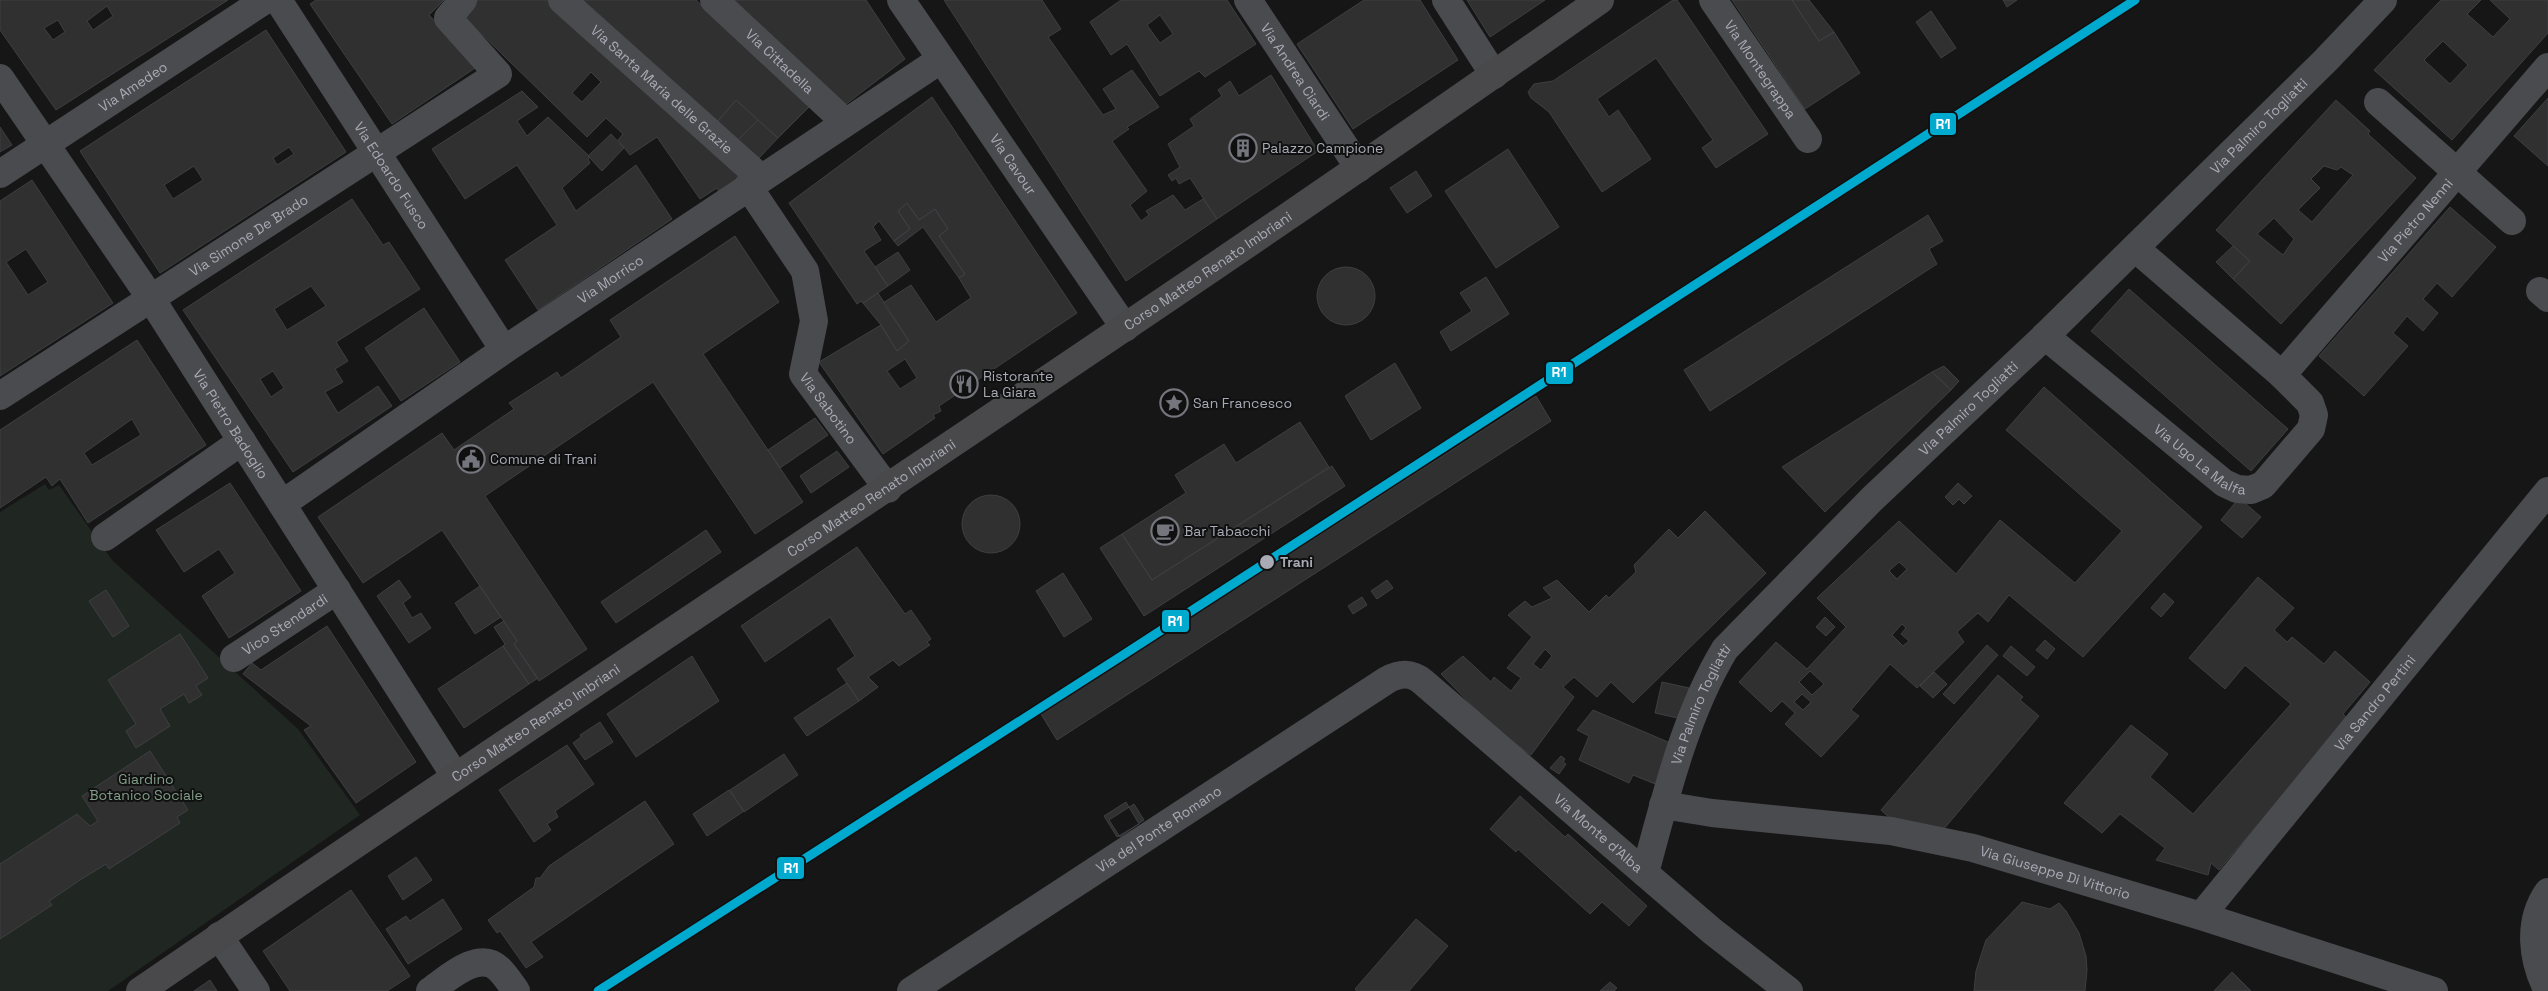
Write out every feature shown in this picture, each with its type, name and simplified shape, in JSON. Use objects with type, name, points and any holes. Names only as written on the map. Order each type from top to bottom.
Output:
[{"type":"street","name":"Via Amedeo","points":[[0,174],[265,0]]},
{"type":"street","name":"Via Edoardo Fusco","points":[[278,0],[504,350]]},
{"type":"street","name":"Via Simone De Brado","points":[[0,396],[150,297],[498,74],[448,18],[463,0]]},
{"type":"street","name":"Via Santa Maria delle Grazie","points":[[562,0],[755,182]]},
{"type":"street","name":"Via Cittadella","points":[[714,0],[845,122]]},
{"type":"street","name":"Via Cavour","points":[[901,0],[940,60],[1125,328]]},
{"type":"street","name":"Via Andrea Ciardi","points":[[1248,0],[1360,168]]},
{"type":"street","points":[[1446,0],[1494,75]]},
{"type":"street","name":"Corso Matteo Renato Imbriani","points":[[140,991],[456,776],[888,489],[1360,168],[1600,0]]},
{"type":"street","name":"Via Montegrappa","points":[[1713,0],[1808,139]]},
{"type":"street","name":"Via Palmiro Togliatti","points":[[1645,873],[1664,805],[1697,705],[1709,675],[1725,649],[1872,500],[2135,248],[2383,0]]},
{"type":"street","name":"Via Morrico","points":[[282,504],[504,350],[940,60]]},
{"type":"street","name":"Via Pietro Nenni","points":[[2282,375],[2456,171],[2548,67]]},
{"type":"street","name":"Via Pietro Badoglio","points":[[0,78],[150,297],[456,776]]},
{"type":"street","points":[[2378,102],[2512,221]]},
{"type":"street","name":"Via Sabotino","points":[[755,182],[805,271],[814,321],[803,374],[888,489]]},
{"type":"street","name":"Via Ugo La Malfa","points":[[2045,336],[2224,483],[2237,489],[2251,490],[2263,485],[2311,428],[2314,415],[2310,403],[2282,375],[2135,248]]},
{"type":"street","points":[[105,537],[242,442]]},
{"type":"street","name":"Via Sandro Pertini","points":[[2201,916],[2548,491]]},
{"type":"street","name":"Vico Stendardi","points":[[234,658],[337,590]]},
{"type":"street","name":"Via Monte d'Alba","points":[[1410,674],[1424,682],[1712,931],[1789,991]]},
{"type":"street","name":"Via del Ponte Romano","points":[[911,991],[1387,680],[1395,676],[1410,674]]},
{"type":"street","name":"Via Giuseppe Di Vittorio","points":[[1664,805],[1712,813],[1900,833],[1974,848],[2201,916],[2401,986],[2434,991]]},
{"type":"street","points":[[2548,892],[2536,918],[2533,938],[2536,963],[2548,991]]},
{"type":"street","points":[[219,936],[256,991]]},
{"type":"street","points":[[430,991],[463,968],[475,963],[487,963],[498,968],[516,991]]},
{"type":"green space","name":"Giardino Botanico Sociale","points":[[45,484],[49,490],[59,485],[112,560],[298,729],[360,815],[108,991],[0,991],[0,512]]},
{"type":"building","points":[[0,0],[228,0],[56,110],[0,30]],"holes":[[[107,6],[113,16],[93,30],[87,21]],[[58,20],[65,32],[53,40],[44,28]]]},
{"type":"building","points":[[316,0],[444,0],[429,15],[478,66],[392,124],[310,4]]},
{"type":"building","points":[[478,0],[548,0],[742,176],[719,192],[717,188],[700,199],[657,137],[630,155],[618,140],[623,134],[606,118],[587,137],[463,16]],"holes":[[[591,72],[601,82],[582,102],[572,93]]]},
{"type":"building","points":[[583,0],[696,0],[810,106],[778,138],[736,100],[718,121]]},
{"type":"building","points":[[732,0],[866,0],[905,59],[845,105]]},
{"type":"building","points":[[944,0],[1042,0],[1061,29],[1048,37],[1103,115],[1116,109],[1103,89],[1132,70],[1159,107],[1127,127],[1129,129],[1112,141],[1147,191],[1130,205],[1141,221],[1149,215],[1146,211],[1173,195],[1185,210],[1203,199],[1217,219],[1126,281]]},
{"type":"building","points":[[1121,0],[1227,0],[1256,44],[1205,77],[1199,71],[1160,96],[1127,44],[1111,55],[1090,22]],"holes":[[[1160,15],[1173,34],[1160,43],[1147,25]]]},
{"type":"building","points":[[1364,0],[1420,0],[1458,60],[1353,129],[1297,44]]},
{"type":"building","points":[[1467,0],[1545,0],[1490,37]]},
{"type":"building","points":[[1673,0],[1677,0],[1768,134],[1716,168],[1702,148],[1713,140],[1656,58],[1597,99],[1609,117],[1618,110],[1651,159],[1602,192],[1549,112],[1531,98],[1528,92],[1534,84],[1553,81]]},
{"type":"building","points":[[1732,0],[1792,0],[1819,41],[1834,32],[1860,73],[1805,109]]},
{"type":"building","points":[[1792,0],[1809,0],[1834,32],[1819,41]]},
{"type":"building","points":[[2003,0],[2017,0],[2007,7]]},
{"type":"building","points":[[2441,0],[2481,0],[2467,14],[2493,37],[2510,19],[2490,0],[2548,0],[2548,33],[2452,140],[2374,70]],"holes":[[[2443,41],[2468,65],[2450,84],[2424,60]]]},
{"type":"building","points":[[1931,11],[1956,48],[1941,58],[1916,22]]},
{"type":"building","points":[[266,30],[346,152],[160,273],[80,151]],"holes":[[[289,147],[294,154],[277,165],[273,158]],[[194,166],[203,180],[173,199],[164,185]]]},
{"type":"building","name":"Palazzo Campione","points":[[1271,75],[1318,151],[1217,219],[1190,178],[1179,184],[1176,178],[1172,181],[1168,175],[1180,167],[1168,144],[1194,126],[1190,119],[1222,96],[1218,90],[1230,81],[1239,96]]},
{"type":"building","points":[[522,91],[538,107],[517,121],[527,136],[548,117],[590,157],[588,159],[590,163],[562,188],[576,211],[636,165],[672,219],[538,310],[505,260],[557,225],[517,165],[465,199],[432,149]]},
{"type":"building","points":[[932,97],[1077,313],[939,406],[941,411],[933,415],[935,418],[883,454],[819,362],[881,325],[897,351],[909,341],[883,303],[911,285],[936,322],[971,298],[959,278],[965,274],[939,236],[948,229],[935,209],[919,220],[907,203],[898,211],[910,229],[894,241],[879,221],[873,227],[881,240],[864,251],[888,286],[863,303],[861,301],[857,304],[789,203]],"holes":[[[905,359],[917,378],[900,389],[887,371]]]},
{"type":"building","points":[[2548,98],[2548,166],[2514,136]]},
{"type":"building","points":[[736,100],[758,120],[738,140],[718,121]]},
{"type":"building","points":[[2336,100],[2370,131],[2368,134],[2416,178],[2281,324],[2233,279],[2250,261],[2216,230]],"holes":[[[2324,166],[2337,170],[2341,167],[2353,175],[2312,222],[2298,210],[2320,188],[2311,179]],[[2274,218],[2294,239],[2283,255],[2257,234]]]},
{"type":"building","points":[[758,120],[778,138],[759,158],[738,140]]},
{"type":"building","points":[[0,127],[12,145],[0,152]]},
{"type":"building","points":[[611,134],[624,148],[602,171],[588,156]]},
{"type":"building","points":[[1508,149],[1559,227],[1496,268],[1445,191]]},
{"type":"building","points":[[1416,171],[1432,196],[1407,213],[1390,188]]},
{"type":"building","points":[[32,180],[113,303],[0,376],[0,201]],"holes":[[[26,249],[48,282],[28,295],[6,262]]]},
{"type":"building","points":[[352,199],[383,245],[389,242],[420,289],[336,342],[348,361],[335,369],[343,382],[325,392],[338,413],[378,386],[392,406],[293,472],[183,310]],"holes":[[[311,286],[326,306],[287,330],[274,309]],[[273,371],[284,388],[271,397],[260,379]]]},
{"type":"building","points":[[907,203],[919,220],[935,209],[948,229],[939,236],[965,274],[959,278],[923,227],[898,246],[894,241],[910,229],[898,211]]},
{"type":"building","points":[[2450,207],[2496,247],[2452,297],[2437,283],[2423,299],[2438,313],[2423,331],[2407,316],[2393,333],[2408,346],[2364,396],[2319,356]]},
{"type":"building","points":[[1928,215],[1943,241],[1929,249],[1937,264],[1710,411],[1684,370]]},
{"type":"building","name":"Comune di Trani","points":[[735,236],[779,302],[703,354],[803,502],[755,534],[653,382],[485,496],[587,649],[539,681],[514,644],[517,641],[442,530],[363,583],[318,517],[442,433],[454,450],[514,409],[509,403],[557,372],[561,378],[621,337],[610,320]]},
{"type":"building","points":[[2233,246],[2250,261],[2233,279],[2216,262]]},
{"type":"building","points":[[898,252],[910,270],[888,286],[875,267]]},
{"type":"building","points":[[1340,267],[1352,267],[1367,275],[1375,290],[1375,302],[1367,317],[1352,325],[1340,325],[1325,317],[1317,302],[1317,290],[1325,275]]},
{"type":"building","points":[[1486,277],[1509,314],[1451,351],[1440,332],[1472,311],[1460,293]]},
{"type":"building","points":[[2129,289],[2288,429],[2251,471],[2091,331]]},
{"type":"building","points":[[878,293],[909,341],[897,351],[881,325],[863,303]]},
{"type":"building","points":[[424,308],[460,362],[401,401],[365,348]]},
{"type":"building","points":[[137,340],[206,445],[88,523],[60,479],[52,486],[46,477],[0,508],[0,430]],"holes":[[[132,419],[141,435],[92,465],[84,453]]]},
{"type":"building","points":[[1395,363],[1421,408],[1371,440],[1345,396]]},
{"type":"building","points":[[1944,366],[1959,381],[1951,390],[1932,372]]},
{"type":"building","points":[[1932,372],[1951,390],[1825,512],[1782,467]]},
{"type":"building","points":[[2044,387],[2202,527],[2083,657],[2009,595],[1988,622],[1978,613],[1957,632],[1964,642],[1917,688],[1890,664],[1851,710],[1859,716],[1821,757],[1785,724],[1795,713],[1782,701],[1771,712],[1739,682],[1776,642],[1807,669],[1846,627],[1817,598],[1899,521],[1956,574],[2000,520],[2075,583],[2122,531],[2006,430]],"holes":[[[1899,562],[1907,569],[1897,579],[1889,571]],[[1902,624],[1906,628],[1901,634],[1909,641],[1903,646],[1892,635]],[[1810,671],[1824,684],[1812,695],[1799,682]],[[1802,694],[1811,702],[1803,710],[1794,702]]]},
{"type":"building","points":[[1536,396],[1551,421],[1057,740],[1041,714]]},
{"type":"building","points":[[815,418],[828,435],[780,468],[768,450]]},
{"type":"building","points":[[1300,422],[1329,467],[1152,580],[1122,534],[1186,493],[1175,475],[1224,444],[1236,463]]},
{"type":"building","points":[[837,451],[849,467],[811,493],[800,476]]},
{"type":"building","points":[[1332,466],[1345,486],[1144,616],[1100,548],[1122,534],[1152,580]]},
{"type":"building","points":[[230,483],[301,591],[229,638],[202,596],[235,573],[219,549],[184,572],[156,530]]},
{"type":"building","points":[[1958,483],[1972,496],[1964,504],[1959,499],[1953,505],[1945,497]]},
{"type":"building","points":[[985,495],[997,495],[1012,503],[1020,518],[1020,530],[1012,545],[997,553],[985,553],[970,545],[962,530],[962,518],[970,503]]},
{"type":"building","points":[[2239,498],[2261,517],[2242,538],[2221,520]]},
{"type":"building","points":[[1705,511],[1766,573],[1633,703],[1611,682],[1597,697],[1574,677],[1563,687],[1574,697],[1531,755],[1497,731],[1441,674],[1463,656],[1491,682],[1494,677],[1511,691],[1521,678],[1507,668],[1532,637],[1508,615],[1525,601],[1532,607],[1552,598],[1543,588],[1557,580],[1589,612],[1606,595],[1609,598],[1636,572],[1634,565],[1669,529],[1678,538]],"holes":[[[1545,649],[1552,656],[1541,670],[1533,664]]]},
{"type":"building","points":[[706,530],[721,552],[616,623],[601,602]]},
{"type":"building","points":[[857,547],[905,614],[911,610],[931,639],[927,642],[930,645],[899,666],[893,660],[868,677],[878,687],[859,701],[837,669],[855,656],[830,617],[765,662],[741,626]]},
{"type":"building","points":[[1063,573],[1092,619],[1064,637],[1036,591]]},
{"type":"building","points":[[2258,577],[2294,608],[2274,630],[2287,642],[2292,637],[2324,664],[2335,651],[2370,682],[2343,714],[2348,719],[2219,870],[2211,863],[2208,875],[2156,860],[2165,848],[2120,814],[2102,833],[2064,803],[2131,725],[2168,754],[2150,777],[2193,814],[2291,704],[2245,665],[2225,689],[2189,658]]},
{"type":"building","points":[[399,580],[411,597],[403,603],[412,618],[421,613],[431,628],[409,643],[377,596]]},
{"type":"building","points":[[1387,580],[1393,588],[1377,599],[1371,591]]},
{"type":"building","points":[[480,586],[501,617],[475,634],[455,603]]},
{"type":"building","points":[[106,590],[129,626],[113,637],[89,601]]},
{"type":"building","points":[[2164,593],[2174,602],[2161,617],[2151,608]]},
{"type":"building","points":[[1362,597],[1367,605],[1353,614],[1348,606]]},
{"type":"building","points":[[1825,617],[1835,627],[1826,636],[1816,627]]},
{"type":"building","points":[[504,621],[517,641],[514,644],[538,678],[529,684],[503,646],[505,644],[494,627]]},
{"type":"building","points":[[327,626],[416,762],[356,803],[304,730],[311,726],[243,674],[252,663],[261,670]]},
{"type":"building","points":[[180,634],[208,678],[196,686],[202,695],[189,703],[184,694],[160,709],[170,726],[136,748],[126,731],[136,724],[108,680]]},
{"type":"building","points":[[2045,640],[2055,649],[2047,659],[2036,650]]},
{"type":"building","points":[[1987,645],[1998,655],[1954,704],[1943,694]]},
{"type":"building","points":[[503,646],[529,684],[464,728],[438,689]]},
{"type":"building","points":[[2011,646],[2035,667],[2027,676],[2003,656]]},
{"type":"building","points":[[692,656],[719,701],[636,757],[607,714]]},
{"type":"building","points":[[1934,672],[1947,684],[1933,698],[1920,686]]},
{"type":"building","points":[[1998,675],[2023,697],[2020,700],[2039,716],[1943,830],[1893,821],[1881,810]]},
{"type":"building","points":[[1662,682],[1689,688],[1682,719],[1655,713]]},
{"type":"building","points":[[847,683],[859,701],[807,736],[794,718]]},
{"type":"building","points":[[1593,710],[1675,745],[1660,786],[1633,775],[1629,783],[1579,760],[1589,736],[1577,730]]},
{"type":"building","points":[[600,722],[613,742],[585,760],[573,743],[581,737],[580,735]]},
{"type":"building","points":[[567,745],[594,784],[555,811],[558,817],[547,824],[551,830],[534,842],[499,790]]},
{"type":"building","points":[[150,751],[188,810],[177,817],[180,823],[109,869],[106,864],[80,880],[49,901],[52,905],[0,939],[0,864],[77,814],[90,826],[98,821],[82,796]]},
{"type":"building","points":[[784,754],[798,775],[744,812],[730,790]]},
{"type":"building","points":[[1561,756],[1565,759],[1563,762],[1566,764],[1559,774],[1550,768]]},
{"type":"building","points":[[729,790],[744,811],[707,836],[693,814]]},
{"type":"building","points":[[1520,796],[1565,837],[1568,834],[1647,906],[1629,926],[1602,902],[1590,914],[1518,849],[1516,852],[1490,829]]},
{"type":"building","points":[[645,801],[674,844],[531,942],[543,957],[526,968],[500,931],[497,933],[488,920],[534,887],[536,878],[540,878],[549,866]]},
{"type":"building","points":[[1126,802],[1139,824],[1117,837],[1104,816]]},
{"type":"building","points":[[1134,804],[1144,820],[1120,837],[1109,820]]},
{"type":"building","points":[[416,857],[432,880],[403,900],[388,876]]},
{"type":"building","points":[[351,890],[410,976],[387,991],[290,991],[263,951]]},
{"type":"building","points":[[443,899],[462,929],[408,964],[386,929],[406,916],[410,921]]},
{"type":"building","points":[[2022,902],[2050,909],[2059,903],[2066,911],[2079,933],[2086,956],[2085,991],[1974,991],[1976,971],[1986,940]]},
{"type":"building","points":[[1416,919],[1448,946],[1409,991],[1357,991],[1355,989]]},
{"type":"building","points":[[2232,972],[2251,991],[2214,991]]},
{"type":"building","points":[[210,980],[217,991],[194,991]]},
{"type":"building","points":[[1610,982],[1617,988],[1614,991],[1600,991]]},
{"type":"transit line","name":"R1","points":[[598,991],[1123,655],[2135,0]]},
{"type":"place","name":"Palazzo Campione","points":[[1243,148]]},
{"type":"place","name":"Ristorante La Giara","points":[[964,384]]},
{"type":"place","name":"San Francesco","points":[[1174,403]]},
{"type":"place","name":"Comune di Trani","points":[[471,459]]},
{"type":"place","name":"Bar Tabacchi","points":[[1165,531]]},
{"type":"place","name":"Trani","points":[[1267,562]]}]
